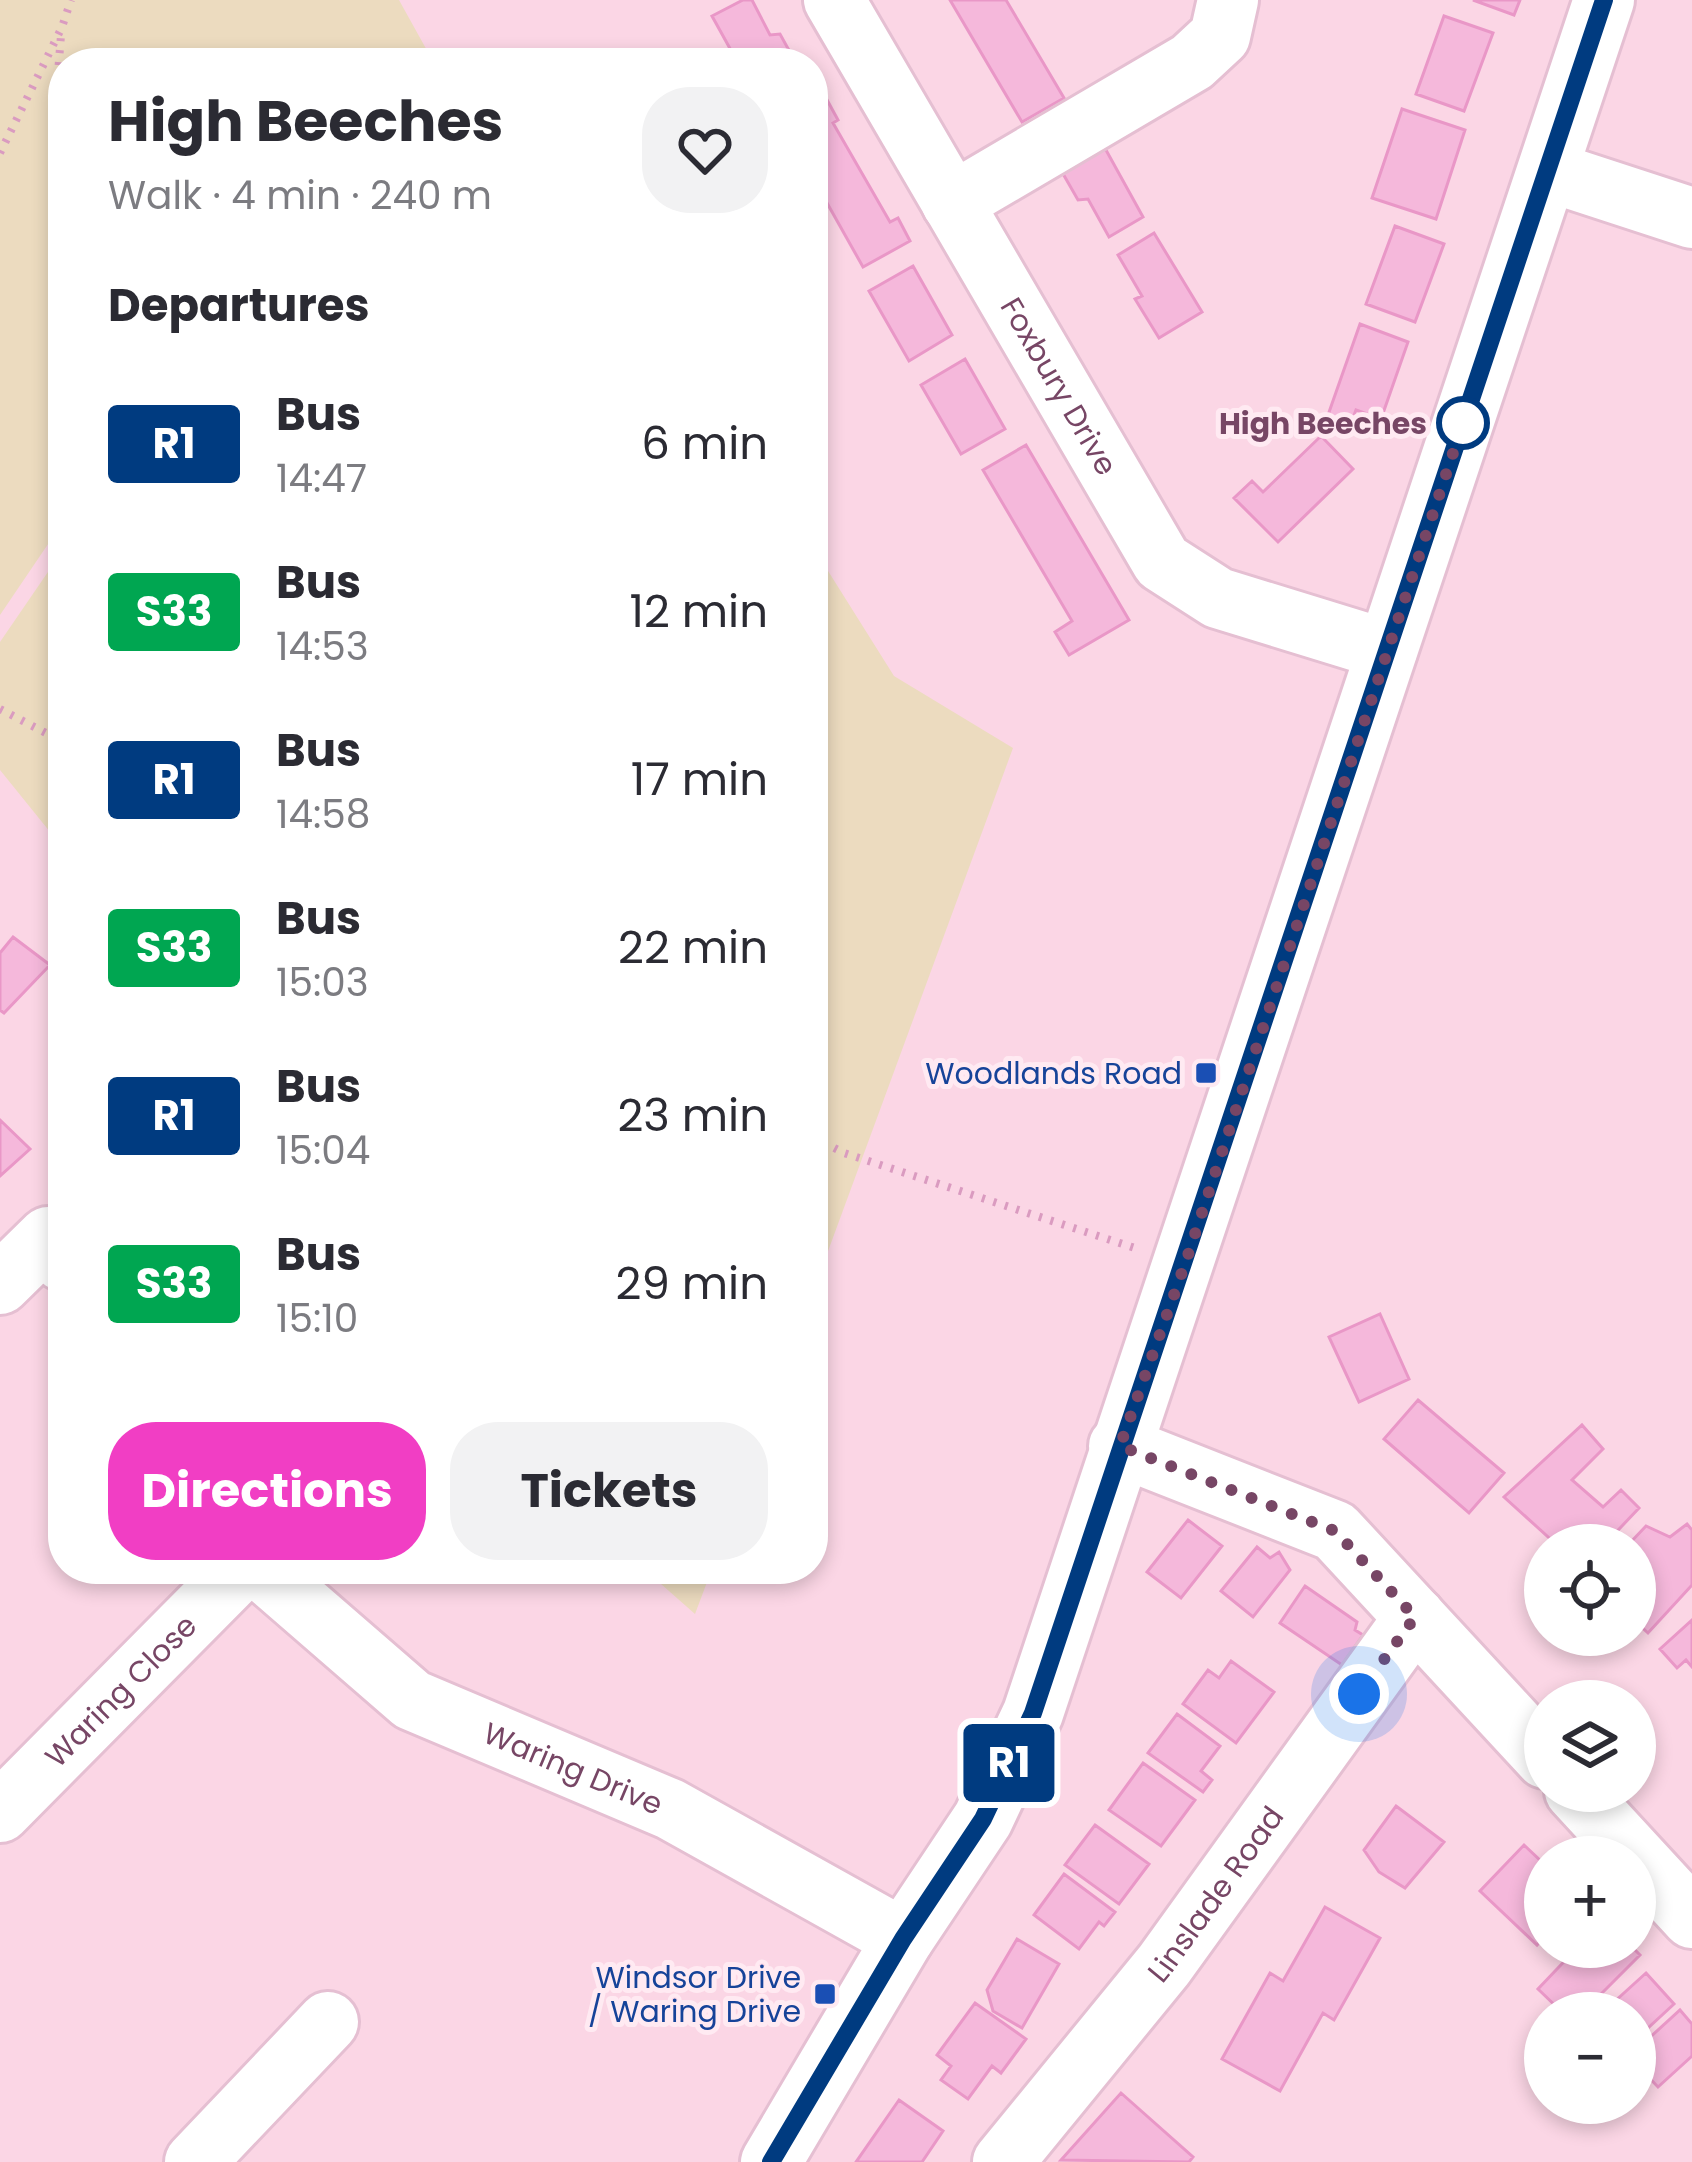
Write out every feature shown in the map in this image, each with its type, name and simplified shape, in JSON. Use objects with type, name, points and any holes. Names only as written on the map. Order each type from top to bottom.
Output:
[{"type":"street","name":"Foxbury Drive","points":[[835,0],[1162,562],[1218,598],[1387,650]]},
{"type":"street","points":[[952,203],[1192,62],[1220,36],[1228,0]]},
{"type":"street","points":[[771,2162],[903,1939],[983,1819],[1033,1713],[1604,0]]},
{"type":"street","points":[[1548,171],[1692,218]]},
{"type":"street","points":[[0,1284],[48,1237]]},
{"type":"street","points":[[1120,1446],[1335,1531],[1524,1735]]},
{"type":"street","name":"Waring Close","points":[[0,1812],[226,1584]]},
{"type":"street","name":"Waring Drive","points":[[278,1584],[412,1700],[670,1809],[903,1939]]},
{"type":"street","name":"Linslade Road","points":[[1003,2162],[1164,1965],[1415,1617]]},
{"type":"street","points":[[1594,1812],[1692,1918]]},
{"type":"street","points":[[195,2162],[328,2022]]},
{"type":"path","points":[[52,48],[70,0]]},
{"type":"path","points":[[60,48],[62,27]]},
{"type":"path","points":[[0,152],[48,55]]},
{"type":"path","points":[[0,709],[48,734]]},
{"type":"path","points":[[828,1145],[1185,1264]]},
{"type":"shaded area","points":[[0,0],[1692,0],[1692,2162],[0,2162]]},
{"type":"shaded area","points":[[0,0],[399,0],[426,48],[48,48],[48,544],[0,615]]},
{"type":"shaded area","points":[[828,571],[894,676],[1013,748],[828,1251]]},
{"type":"shaded area","points":[[48,572],[48,829],[0,770],[0,642]]},
{"type":"shaded area","points":[[661,1584],[706,1584],[695,1614]]},
{"type":"building","points":[[752,0],[770,35],[780,34],[788,48],[730,48],[712,16]]},
{"type":"building","points":[[950,0],[1006,0],[1064,98],[1022,122]]},
{"type":"building","points":[[1473,0],[1520,0],[1514,15]]},
{"type":"building","points":[[1444,16],[1493,33],[1464,111],[1416,94]]},
{"type":"building","points":[[828,102],[838,120],[833,123],[890,222],[898,218],[910,241],[863,267],[828,205]]},
{"type":"building","points":[[1402,109],[1465,130],[1436,219],[1372,198]]},
{"type":"building","points":[[1101,141],[1143,217],[1109,237],[1088,199],[1078,200],[1058,165]]},
{"type":"building","points":[[1395,226],[1444,244],[1415,322],[1366,304]]},
{"type":"building","points":[[1154,233],[1202,312],[1159,338],[1135,299],[1142,296],[1118,255]]},
{"type":"building","points":[[913,266],[952,335],[909,361],[869,291]]},
{"type":"building","points":[[1360,324],[1408,342],[1381,419],[1356,410],[1351,423],[1328,415]]},
{"type":"building","points":[[965,359],[1005,429],[961,454],[921,385]]},
{"type":"building","points":[[1321,436],[1353,469],[1278,542],[1234,498],[1252,481],[1263,492]]},
{"type":"building","points":[[1026,445],[1129,620],[1069,655],[1055,632],[1072,621],[983,470]]},
{"type":"building","points":[[13,937],[48,963],[4,1013],[0,1010],[0,953]]},
{"type":"building","points":[[0,1120],[30,1149],[0,1176]]},
{"type":"building","points":[[1380,1314],[1409,1379],[1359,1402],[1329,1337]]},
{"type":"building","points":[[1418,1400],[1504,1473],[1469,1513],[1384,1439]]},
{"type":"building","points":[[1582,1425],[1603,1449],[1572,1480],[1603,1507],[1621,1490],[1639,1508],[1624,1524],[1534,1524],[1504,1497]]},
{"type":"building","points":[[1188,1520],[1222,1546],[1181,1598],[1147,1572]]},
{"type":"building","points":[[1687,1524],[1692,1530],[1692,1585],[1656,1624],[1656,1531],[1670,1537]]},
{"type":"building","points":[[1257,1547],[1270,1558],[1279,1552],[1290,1570],[1253,1617],[1221,1591]]},
{"type":"building","points":[[1305,1586],[1357,1622],[1355,1630],[1363,1635],[1342,1665],[1280,1623]]},
{"type":"building","points":[[1692,1620],[1692,1667],[1686,1660],[1677,1668],[1660,1649]]},
{"type":"building","points":[[1231,1661],[1274,1692],[1236,1743],[1183,1704],[1208,1670],[1219,1678]]},
{"type":"building","points":[[1177,1714],[1220,1746],[1201,1771],[1212,1780],[1203,1792],[1148,1753]]},
{"type":"building","points":[[1143,1763],[1195,1800],[1161,1846],[1109,1810]]},
{"type":"building","points":[[1396,1806],[1444,1842],[1405,1888],[1379,1872],[1364,1850]]},
{"type":"building","points":[[1095,1825],[1149,1864],[1119,1904],[1065,1865]]},
{"type":"building","points":[[1524,1845],[1524,1933],[1480,1891]]},
{"type":"building","points":[[1064,1874],[1115,1912],[1104,1926],[1099,1922],[1079,1949],[1034,1915]]},
{"type":"building","points":[[1325,1907],[1380,1938],[1334,2020],[1323,2013],[1280,2091],[1222,2059],[1270,1973],[1283,1981]]},
{"type":"building","points":[[1017,1939],[1059,1964],[1022,2028],[993,2011],[987,1990]]},
{"type":"building","points":[[1558,1968],[1627,1968],[1603,1992],[1538,1989]]},
{"type":"building","points":[[1646,1973],[1674,2004],[1656,2021],[1656,1992],[1625,1992]]},
{"type":"building","points":[[975,2003],[1026,2039],[1001,2073],[992,2066],[968,2099],[941,2080],[951,2066],[937,2055]]},
{"type":"building","points":[[1680,2010],[1692,2024],[1692,2056],[1658,2087],[1656,2085],[1656,2032]]},
{"type":"building","points":[[1121,2093],[1193,2157],[1189,2162],[1061,2160]]},
{"type":"building","points":[[899,2100],[943,2131],[922,2162],[856,2162]]},
{"type":"bus line","name":"R1","points":[[771,2162],[903,1939],[983,1819],[1033,1713],[1604,0]]},
{"type":"place","name":"High Beeches","points":[[1463,423]]},
{"type":"place","name":"Woodlands Road","points":[[1206,1073]]},
{"type":"place","name":"Windsor Drive / Waring Drive","points":[[825,1994]]},
{"type":"route","points":[[1359,1694],[1415,1617],[1335,1531],[1120,1446],[1185,1264],[1463,423]]}]
